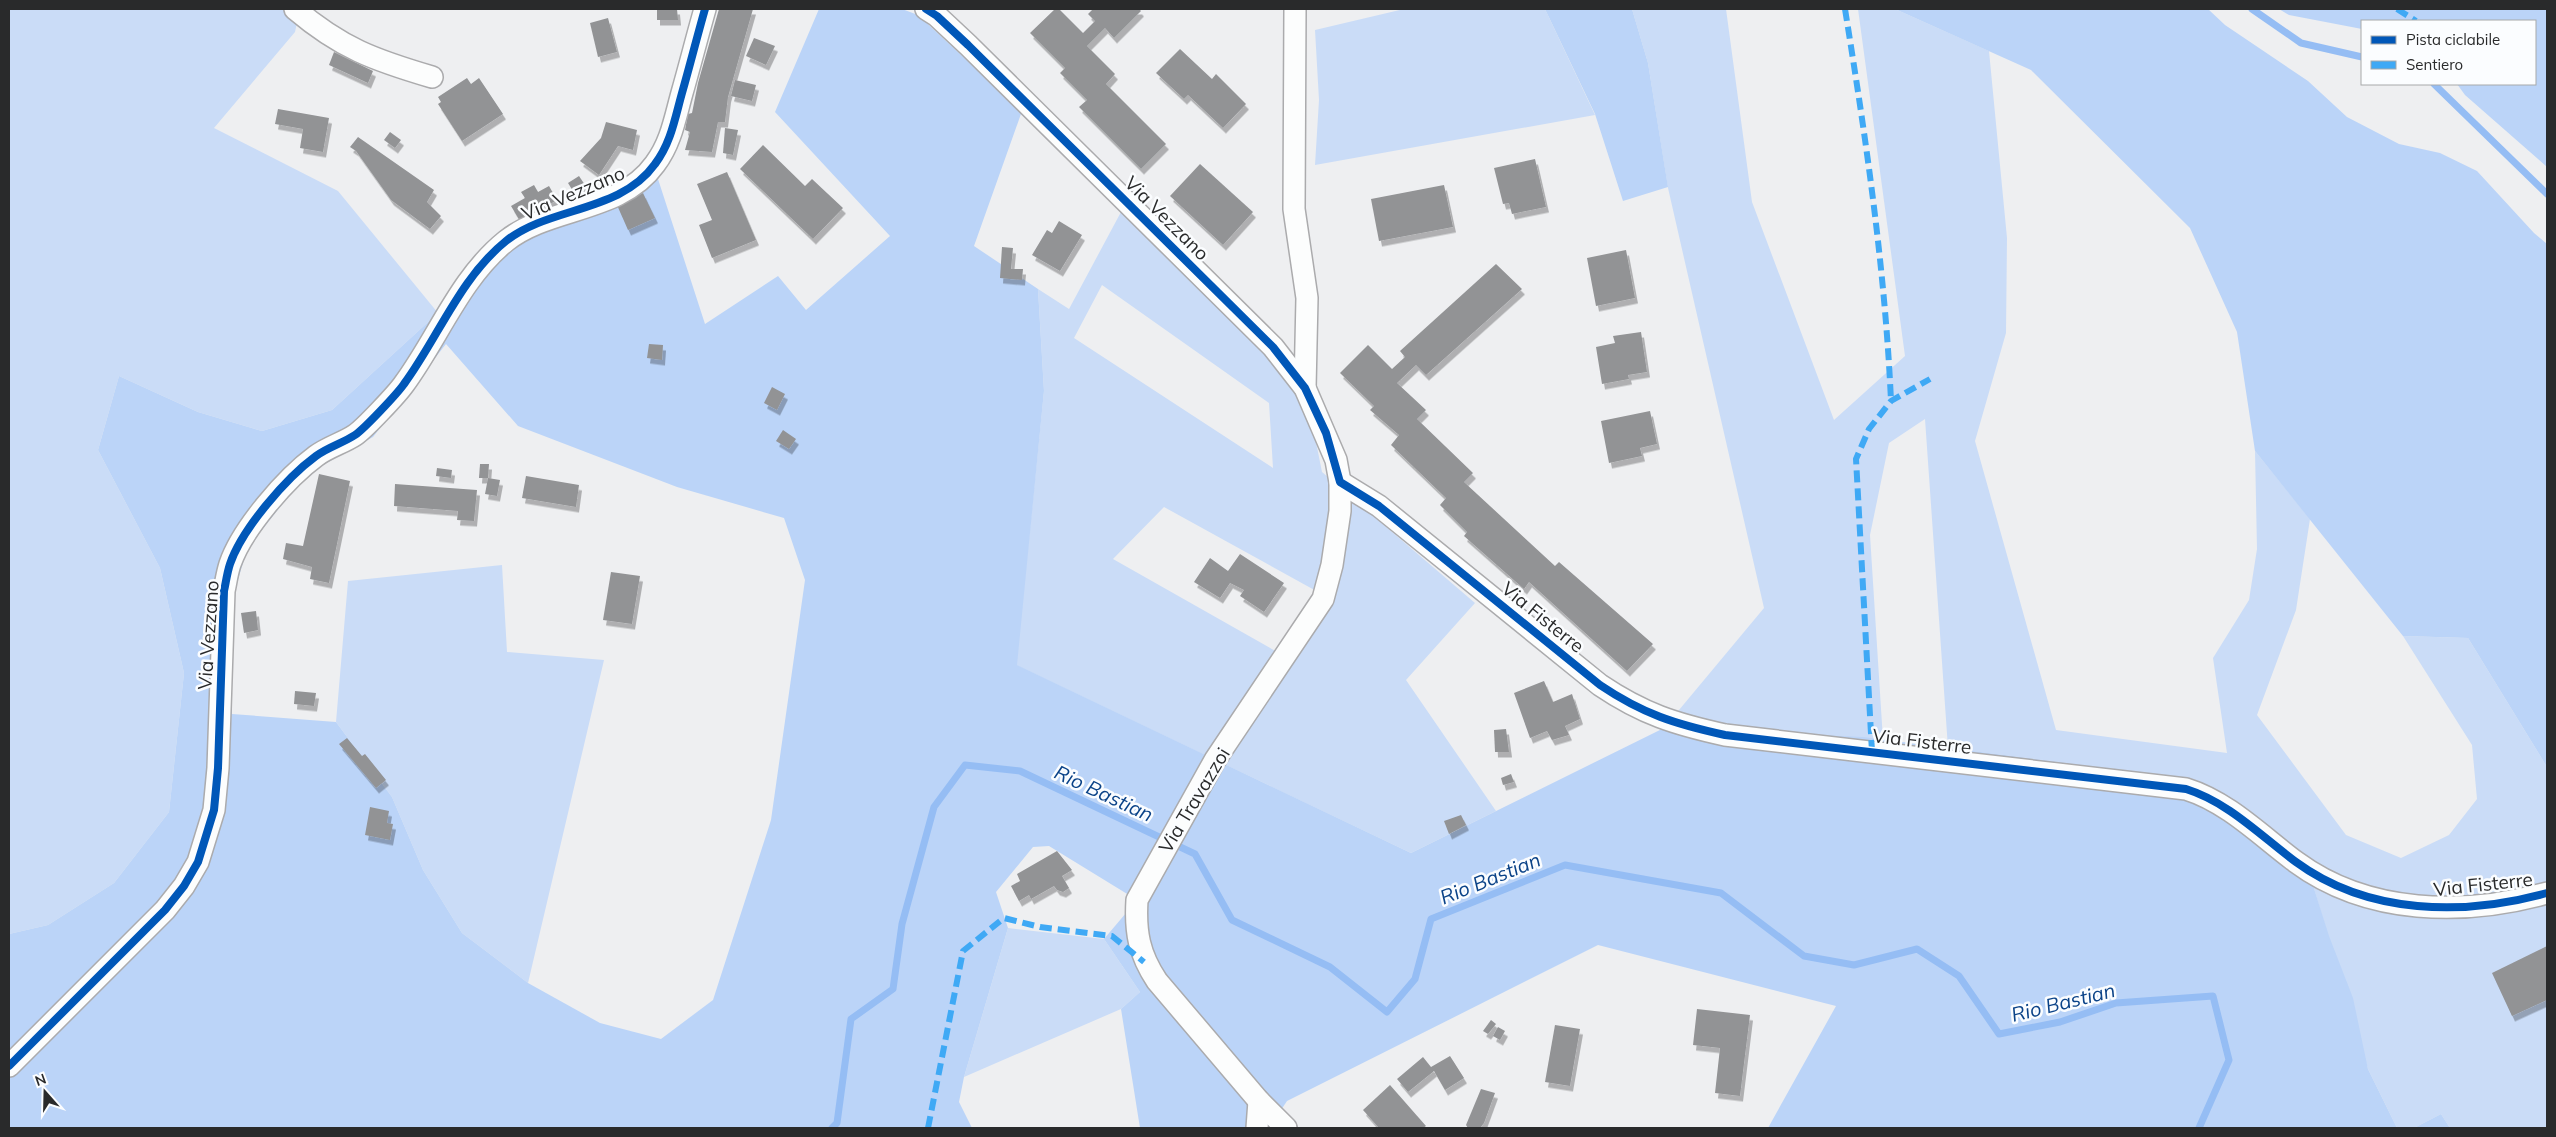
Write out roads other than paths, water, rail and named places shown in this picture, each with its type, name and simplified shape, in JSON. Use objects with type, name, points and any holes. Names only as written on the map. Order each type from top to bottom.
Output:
[{"type":"street","points":[[295,9],[334,40],[356,51],[387,64],[432,77]]},
{"type":"street","name":"Via Vezzano","points":[[9,1066],[165,910],[184,886],[198,862],[214,810],[218,768],[224,591],[230,563],[241,541],[272,497],[295,474],[317,455],[356,435],[404,385],[462,292],[482,266],[506,241],[533,227],[623,193],[642,180],[656,163],[669,142],[705,9]]},
{"type":"street","name":"Via Vezzano","points":[[926,9],[937,16],[968,45],[1273,347],[1305,388],[1326,433],[1340,482]]},
{"type":"street","name":"Via Vezzano","points":[[1295,9],[1294,210],[1307,298],[1305,388]]},
{"type":"street","name":"Via Travazzoi","points":[[1286,1128],[1259,1100],[1157,981],[1144,962],[1136,920],[1137,900],[1216,760],[1323,599],[1338,536],[1340,482]]},
{"type":"street","name":"Via Fisterre","points":[[1340,482],[1379,506],[1600,685],[1622,700],[1650,715],[1684,726],[1725,735],[2186,789],[2217,801],[2320,878],[2371,899],[2427,907],[2455,907],[2514,900],[2547,893]]},
{"type":"street","points":[[1258,1128],[1259,1100]]},
{"type":"waterway","points":[[2252,9],[2301,43],[2361,57]]},
{"type":"waterway","points":[[2435,85],[2547,194]]},
{"type":"waterway","name":"Rio Bastian","points":[[832,1128],[837,1123],[851,1019],[893,989],[902,924],[934,807],[965,765],[1020,771],[1195,854],[1232,920],[1330,967],[1387,1012],[1415,979],[1431,919],[1565,865],[1721,893],[1804,956],[1854,965],[1917,949],[1959,976],[1999,1034],[2060,1022],[2116,1003],[2213,996],[2229,1060],[2199,1128]]}]
